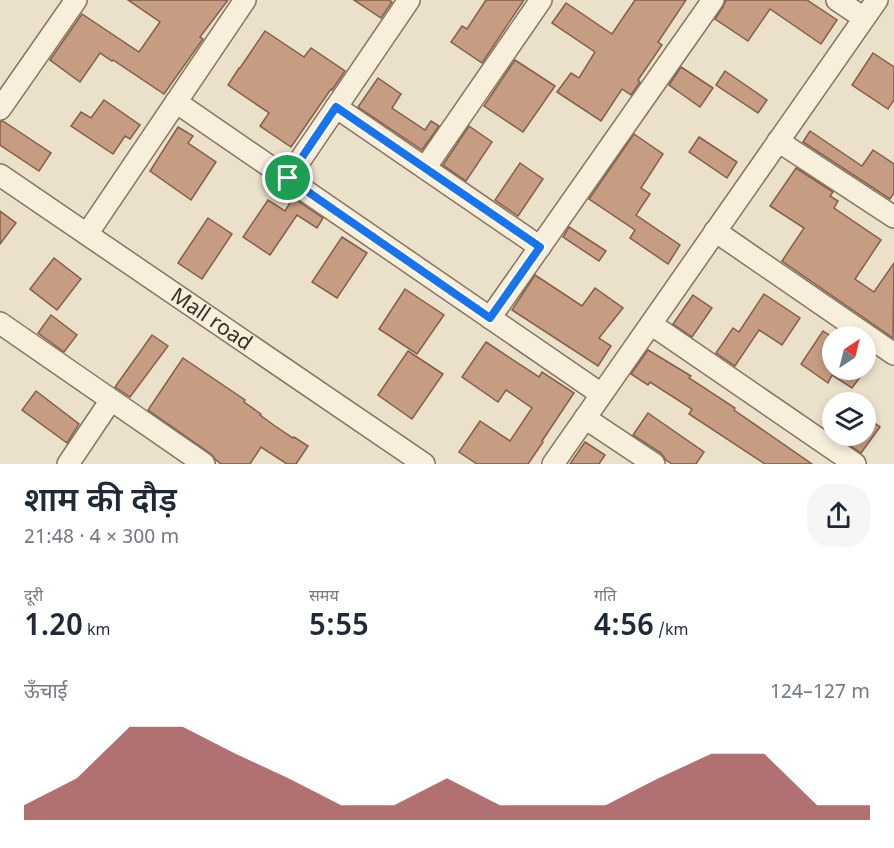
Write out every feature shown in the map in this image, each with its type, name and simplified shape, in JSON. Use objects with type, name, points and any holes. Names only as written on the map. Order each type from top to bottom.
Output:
[{"type":"street","points":[[0,109],[76,0]]},
{"type":"street","points":[[87,234],[245,0]]},
{"type":"street","points":[[288,178],[409,0]]},
{"type":"street","points":[[425,168],[541,0]]},
{"type":"street","points":[[490,318],[713,0]]},
{"type":"street","points":[[837,0],[864,18]]},
{"type":"street","points":[[553,464],[877,0]]},
{"type":"street","points":[[176,102],[601,394]]},
{"type":"street","points":[[336,107],[540,247]]},
{"type":"street","points":[[778,141],[893,214]]},
{"type":"street","name":"Mall road","points":[[2,180],[87,234],[424,464]]},
{"type":"street","points":[[715,231],[894,354]]},
{"type":"street","points":[[0,323],[204,464]]},
{"type":"street","points":[[651,324],[855,464]]},
{"type":"street","points":[[68,464],[111,400]]},
{"type":"street","points":[[585,418],[654,464]]},
{"type":"building","points":[[128,0],[228,0],[200,37],[203,39],[164,94],[100,53],[80,82],[50,60],[82,14],[139,52],[160,22]]},
{"type":"building","points":[[354,0],[389,0],[392,2],[381,18]]},
{"type":"building","points":[[486,0],[524,0],[482,63],[451,42],[462,26],[467,29]]},
{"type":"building","points":[[635,0],[686,0],[658,42],[662,45],[638,80],[640,82],[631,95],[622,89],[601,121],[557,92],[571,73],[579,78],[595,52],[552,23],[566,3],[612,34]]},
{"type":"building","points":[[726,0],[807,0],[837,20],[821,44],[770,9],[748,41],[715,19]]},
{"type":"building","points":[[265,31],[304,57],[311,48],[345,71],[291,147],[260,126],[269,113],[228,85]]},
{"type":"building","points":[[873,53],[894,67],[894,100],[888,109],[852,85]]},
{"type":"building","points":[[515,60],[555,86],[523,132],[484,106]]},
{"type":"building","points":[[681,67],[713,88],[700,107],[669,85]]},
{"type":"building","points":[[725,71],[767,100],[758,113],[716,85]]},
{"type":"building","points":[[378,78],[401,94],[392,108],[425,130],[431,121],[439,126],[422,150],[358,107]]},
{"type":"building","points":[[104,100],[140,125],[130,139],[125,136],[113,154],[71,126],[81,112],[91,118]]},
{"type":"building","points":[[3,121],[51,153],[39,171],[0,145],[0,122]]},
{"type":"building","points":[[469,126],[492,142],[466,181],[443,165]]},
{"type":"building","points":[[178,127],[193,136],[188,143],[216,162],[191,200],[150,171]]},
{"type":"building","points":[[810,131],[862,166],[873,150],[894,164],[894,193],[890,199],[803,142]]},
{"type":"building","points":[[634,134],[663,154],[641,188],[650,194],[636,215],[680,245],[668,264],[630,238],[635,230],[589,199]]},
{"type":"building","points":[[699,137],[737,162],[727,178],[689,152]]},
{"type":"building","points":[[520,163],[543,179],[518,216],[495,200]]},
{"type":"building","points":[[796,168],[833,192],[830,196],[838,201],[834,208],[881,240],[855,279],[874,292],[894,263],[893,338],[782,261],[804,228],[770,206]]},
{"type":"building","points":[[293,198],[323,218],[317,228],[297,215],[270,255],[243,237],[268,200],[285,211]]},
{"type":"building","points":[[0,211],[16,223],[0,244]]},
{"type":"building","points":[[208,218],[232,234],[202,279],[178,263]]},
{"type":"building","points":[[569,227],[606,251],[599,261],[563,237]]},
{"type":"building","points":[[342,237],[367,253],[337,298],[312,282]]},
{"type":"building","points":[[54,258],[81,279],[57,310],[30,289]]},
{"type":"building","points":[[535,275],[582,306],[595,288],[623,308],[599,338],[611,346],[598,366],[512,310]]},
{"type":"building","points":[[405,289],[444,315],[417,354],[379,329]]},
{"type":"building","points":[[764,294],[800,318],[782,345],[759,330],[735,366],[716,353],[733,328],[739,332]]},
{"type":"building","points":[[693,295],[712,308],[692,337],[673,324]]},
{"type":"building","points":[[51,315],[77,335],[64,352],[38,333]]},
{"type":"building","points":[[822,332],[822,379],[801,364]]},
{"type":"building","points":[[152,335],[168,346],[130,397],[115,387]]},
{"type":"building","points":[[486,342],[539,377],[542,372],[574,393],[528,464],[477,464],[459,452],[480,421],[510,441],[532,408],[506,390],[498,402],[462,377]]},
{"type":"building","points":[[648,350],[691,376],[689,378],[812,464],[765,464],[689,414],[692,409],[650,382],[648,385],[631,374]]},
{"type":"building","points":[[408,351],[443,374],[412,419],[378,395]]},
{"type":"building","points":[[183,358],[245,400],[244,402],[275,426],[308,446],[296,464],[287,464],[261,447],[250,464],[221,464],[211,454],[148,410]]},
{"type":"building","points":[[840,380],[858,380],[852,388]]},
{"type":"building","points":[[36,391],[79,424],[67,443],[22,410]]},
{"type":"building","points":[[648,413],[704,452],[696,464],[672,464],[661,453],[633,435]]},
{"type":"building","points":[[585,442],[605,455],[599,464],[570,464]]},
{"type":"building","points":[[851,446],[866,446],[861,453]]},
{"type":"route","points":[[336,107],[540,247],[490,318],[288,178],[336,107]]}]
